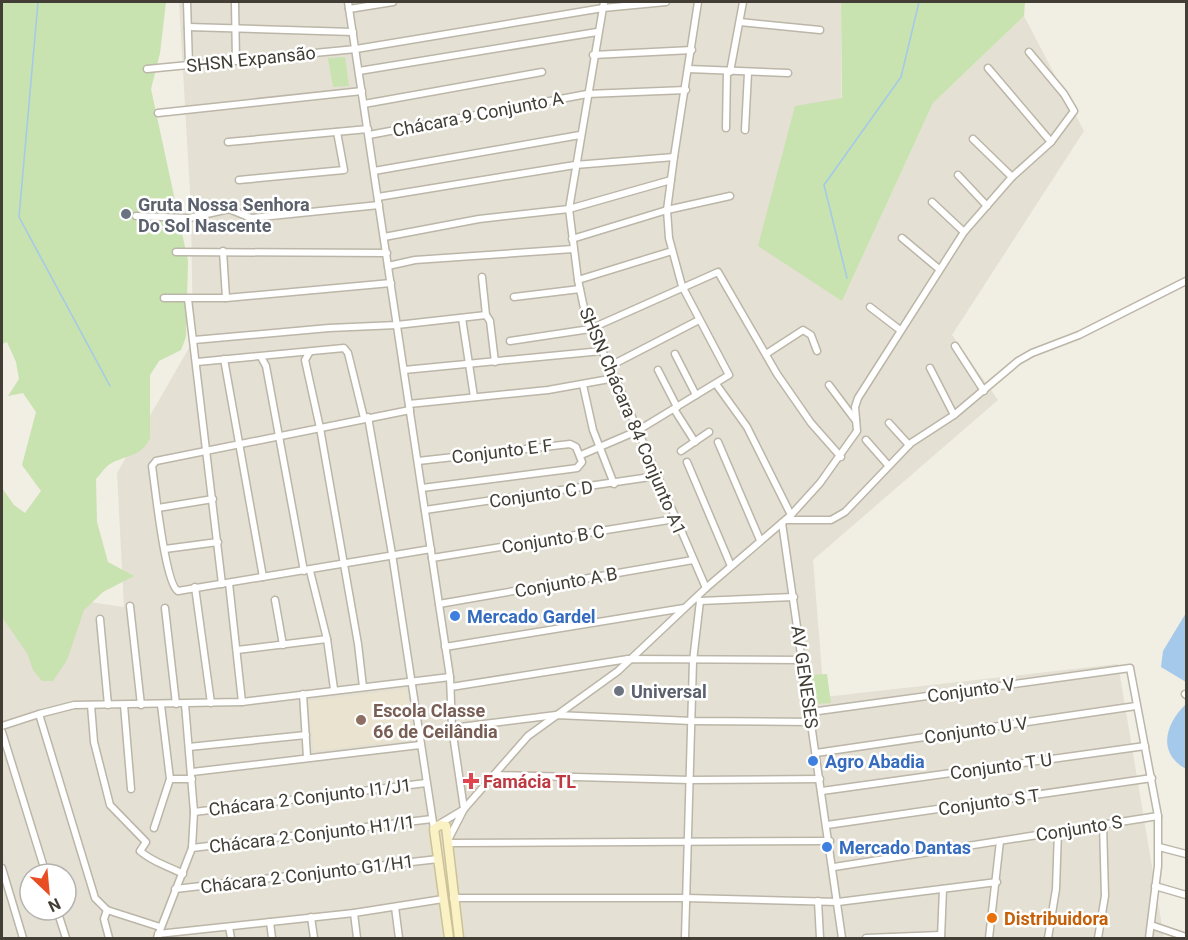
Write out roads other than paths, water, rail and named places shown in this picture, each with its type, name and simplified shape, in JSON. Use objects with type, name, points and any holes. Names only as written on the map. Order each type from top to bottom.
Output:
[{"type":"street","points":[[187,2],[189,65]]},
{"type":"street","points":[[235,2],[236,61]]},
{"type":"street","points":[[393,2],[349,5],[450,677],[452,729],[464,809]]},
{"type":"street","name":"SHSN Expansão","points":[[147,69],[356,49],[603,5],[666,2]]},
{"type":"street","points":[[422,488],[577,468],[582,462],[581,455],[637,431],[729,375],[682,286],[672,251],[668,210],[698,2]]},
{"type":"street","points":[[726,128],[729,72],[743,2]]},
{"type":"street","name":"SHSN Chácara 84 Conjunto A1","points":[[603,5],[569,209],[578,280],[590,329],[610,366],[706,588]]},
{"type":"street","points":[[740,22],[820,30]]},
{"type":"street","points":[[188,27],[353,32]]},
{"type":"street","points":[[359,71],[597,32]]},
{"type":"street","points":[[593,55],[692,50]]},
{"type":"street","points":[[448,841],[464,809],[528,736],[605,681],[684,608],[698,599],[706,588],[787,519],[841,457],[857,431],[855,407],[858,398],[939,269],[964,232],[1012,177],[1051,142],[1074,111],[1064,94],[1029,52]]},
{"type":"street","points":[[988,68],[1051,142]]},
{"type":"street","points":[[688,69],[748,74],[788,74]]},
{"type":"street","points":[[364,104],[542,72]]},
{"type":"street","points":[[745,130],[748,74]]},
{"type":"street","name":"Chácara 9 Conjunto A","points":[[228,142],[337,132],[369,132],[587,94],[686,90]]},
{"type":"street","points":[[158,112],[362,91]]},
{"type":"street","points":[[239,180],[344,170],[337,132]]},
{"type":"street","points":[[374,171],[580,135]]},
{"type":"street","points":[[973,139],[1012,177]]},
{"type":"street","points":[[378,197],[575,165],[674,157]]},
{"type":"street","points":[[958,175],[987,206]]},
{"type":"street","points":[[384,237],[478,219],[569,209],[671,180]]},
{"type":"street","points":[[572,239],[668,210],[730,196]]},
{"type":"street","points":[[933,202],[964,232]]},
{"type":"street","points":[[136,216],[189,218],[230,209],[251,218],[379,205]]},
{"type":"street","points":[[902,238],[939,269]]},
{"type":"street","points":[[388,266],[415,260],[573,249]]},
{"type":"street","points":[[176,252],[223,251],[321,255],[387,253]]},
{"type":"street","points":[[223,251],[226,298]]},
{"type":"street","points":[[578,280],[672,251]]},
{"type":"street","points":[[510,341],[590,329],[682,286],[718,272],[801,409],[841,457]]},
{"type":"street","points":[[482,277],[495,362]]},
{"type":"street","points":[[787,519],[837,518],[909,445],[954,415],[1027,355],[1079,335],[1186,281]]},
{"type":"street","points":[[164,298],[226,298],[391,283]]},
{"type":"street","points":[[514,297],[580,289]]},
{"type":"street","points":[[188,299],[218,542],[237,650],[242,702]]},
{"type":"street","points":[[870,307],[900,330]]},
{"type":"street","points":[[194,340],[329,328],[397,325],[486,315]]},
{"type":"street","points":[[462,318],[474,397]]},
{"type":"street","points":[[610,366],[699,320]]},
{"type":"street","points":[[766,354],[803,330],[811,335],[817,351]]},
{"type":"street","points":[[955,345],[984,391]]},
{"type":"street","points":[[197,362],[346,349],[366,418],[413,682],[438,859],[459,939]]},
{"type":"street","points":[[404,370],[602,351]]},
{"type":"street","points":[[309,353],[305,360],[320,428],[358,644],[363,687]]},
{"type":"street","points":[[675,354],[696,395]]},
{"type":"street","points":[[261,357],[266,366],[307,571],[327,639],[334,689]]},
{"type":"street","points":[[224,359],[263,577]]},
{"type":"street","points":[[930,368],[954,415]]},
{"type":"street","points":[[658,370],[675,408],[695,442]]},
{"type":"street","points":[[431,549],[178,591],[170,580],[152,466],[156,461],[320,428],[410,407],[474,397],[583,385],[615,378]]},
{"type":"street","name":"AV GENESES","points":[[716,384],[747,427],[787,519],[794,597],[834,867],[842,939]]},
{"type":"street","points":[[583,385],[590,418],[614,484]]},
{"type":"street","points":[[829,385],[858,423]]},
{"type":"street","points":[[889,423],[909,445]]},
{"type":"street","points":[[681,451],[709,432]]},
{"type":"street","points":[[866,440],[888,465]]},
{"type":"street","points":[[718,442],[760,540]]},
{"type":"street","name":"Conjunto E F","points":[[418,461],[570,444],[576,447],[581,455]]},
{"type":"street","points":[[687,462],[731,566]]},
{"type":"street","name":"Conjunto C D","points":[[425,510],[657,476]]},
{"type":"street","points":[[158,508],[213,499]]},
{"type":"street","name":"Conjunto B C","points":[[432,558],[675,519]]},
{"type":"street","points":[[165,549],[218,542]]},
{"type":"street","name":"Conjunto A B","points":[[439,604],[693,560]]},
{"type":"street","points":[[195,588],[211,704]]},
{"type":"street","points":[[698,599],[794,597]]},
{"type":"street","points":[[685,939],[693,661],[698,599]]},
{"type":"street","points":[[275,600],[283,645]]},
{"type":"street","points":[[130,606],[141,705]]},
{"type":"street","points":[[165,608],[176,704]]},
{"type":"street","points":[[445,647],[684,608]]},
{"type":"street","points":[[100,619],[108,705]]},
{"type":"street","points":[[237,650],[327,639]]},
{"type":"street","points":[[451,687],[628,660],[803,660]]},
{"type":"street","name":"Conjunto V","points":[[811,712],[1130,668],[1136,706]]},
{"type":"street","points":[[2,726],[49,710],[74,705],[242,702],[334,689],[450,677]]},
{"type":"street","points":[[303,694],[308,757]]},
{"type":"street","points":[[158,933],[192,848],[194,812],[185,704]]},
{"type":"street","points":[[91,705],[94,742],[110,805],[146,842],[140,850],[151,861],[165,864],[183,874]]},
{"type":"street","points":[[124,705],[130,789]]},
{"type":"street","points":[[154,828],[170,779],[161,705]]},
{"type":"street","points":[[1136,706],[1158,816],[1159,847],[1149,939]]},
{"type":"street","name":"Conjunto U V","points":[[816,753],[1136,706]]},
{"type":"street","points":[[39,714],[95,898],[107,910],[158,933],[190,935],[229,927],[354,913],[448,898],[686,897],[838,902],[997,882]]},
{"type":"street","points":[[452,729],[556,715],[692,721],[812,722]]},
{"type":"street","points":[[2,732],[42,862]]},
{"type":"street","points":[[189,747],[306,735]]},
{"type":"street","points":[[170,779],[308,757],[420,744]]},
{"type":"street","name":"Conjunto T U","points":[[822,791],[1144,746]]},
{"type":"street","points":[[495,775],[690,780],[820,779]]},
{"type":"street","name":"Conjunto S T","points":[[827,825],[1152,778]]},
{"type":"street","name":"Chácara 2 Conjunto I1/J1","points":[[194,812],[426,783]]},
{"type":"street","points":[[434,824],[464,809]]},
{"type":"street","name":"Conjunto S","points":[[834,867],[1158,816]]},
{"type":"street","points":[[434,824],[446,826],[448,841],[449,939]]},
{"type":"street","name":"Chácara 2 Conjunto H1/I1","points":[[192,848],[434,824]]},
{"type":"street","points":[[1098,939],[1105,896],[1103,824]]},
{"type":"street","points":[[1048,939],[1056,889],[1058,831]]},
{"type":"street","points":[[448,841],[830,841]]},
{"type":"street","points":[[989,939],[1000,841]]},
{"type":"street","points":[[1159,847],[1186,854]]},
{"type":"street","name":"Chácara 2 Conjunto G1/H1","points":[[175,889],[438,859]]},
{"type":"street","points":[[2,868],[23,939]]},
{"type":"street","points":[[1155,886],[1186,895]]},
{"type":"street","points":[[866,939],[941,937],[943,889]]},
{"type":"street","points":[[818,901],[820,939]]},
{"type":"street","points":[[395,907],[399,939]]},
{"type":"street","points":[[107,910],[104,919],[109,939]]},
{"type":"street","points":[[354,913],[357,939]]},
{"type":"street","points":[[311,917],[314,939]]},
{"type":"street","points":[[61,922],[66,939]]},
{"type":"street","points":[[270,922],[272,939]]},
{"type":"street","points":[[1151,926],[1186,937]]},
{"type":"street","points":[[229,927],[231,939]]},
{"type":"water","points":[[1186,613],[1186,682],[1161,667],[1163,651]]},
{"type":"water","points":[[1186,704],[1186,769],[1171,755],[1167,738],[1173,720]]},
{"type":"waterway","points":[[38,2],[19,217],[110,386]]},
{"type":"waterway","points":[[847,278],[824,185],[901,77],[919,2]]},
{"type":"place","name":"Gruta Nossa Senhora Do Sol Nascente","points":[[126,214]]},
{"type":"place","name":"Mercado Gardel","points":[[455,616]]},
{"type":"place","name":"Universal","points":[[619,691]]},
{"type":"place","name":"Escola Classe 66 de Ceilândia","points":[[361,720]]},
{"type":"place","name":"Agro Abadia","points":[[813,761]]},
{"type":"place","name":"Famácia TL","points":[[471,781]]},
{"type":"place","name":"Mercado Dantas","points":[[827,847]]},
{"type":"place","name":"Distribuidora","points":[[992,918]]}]
